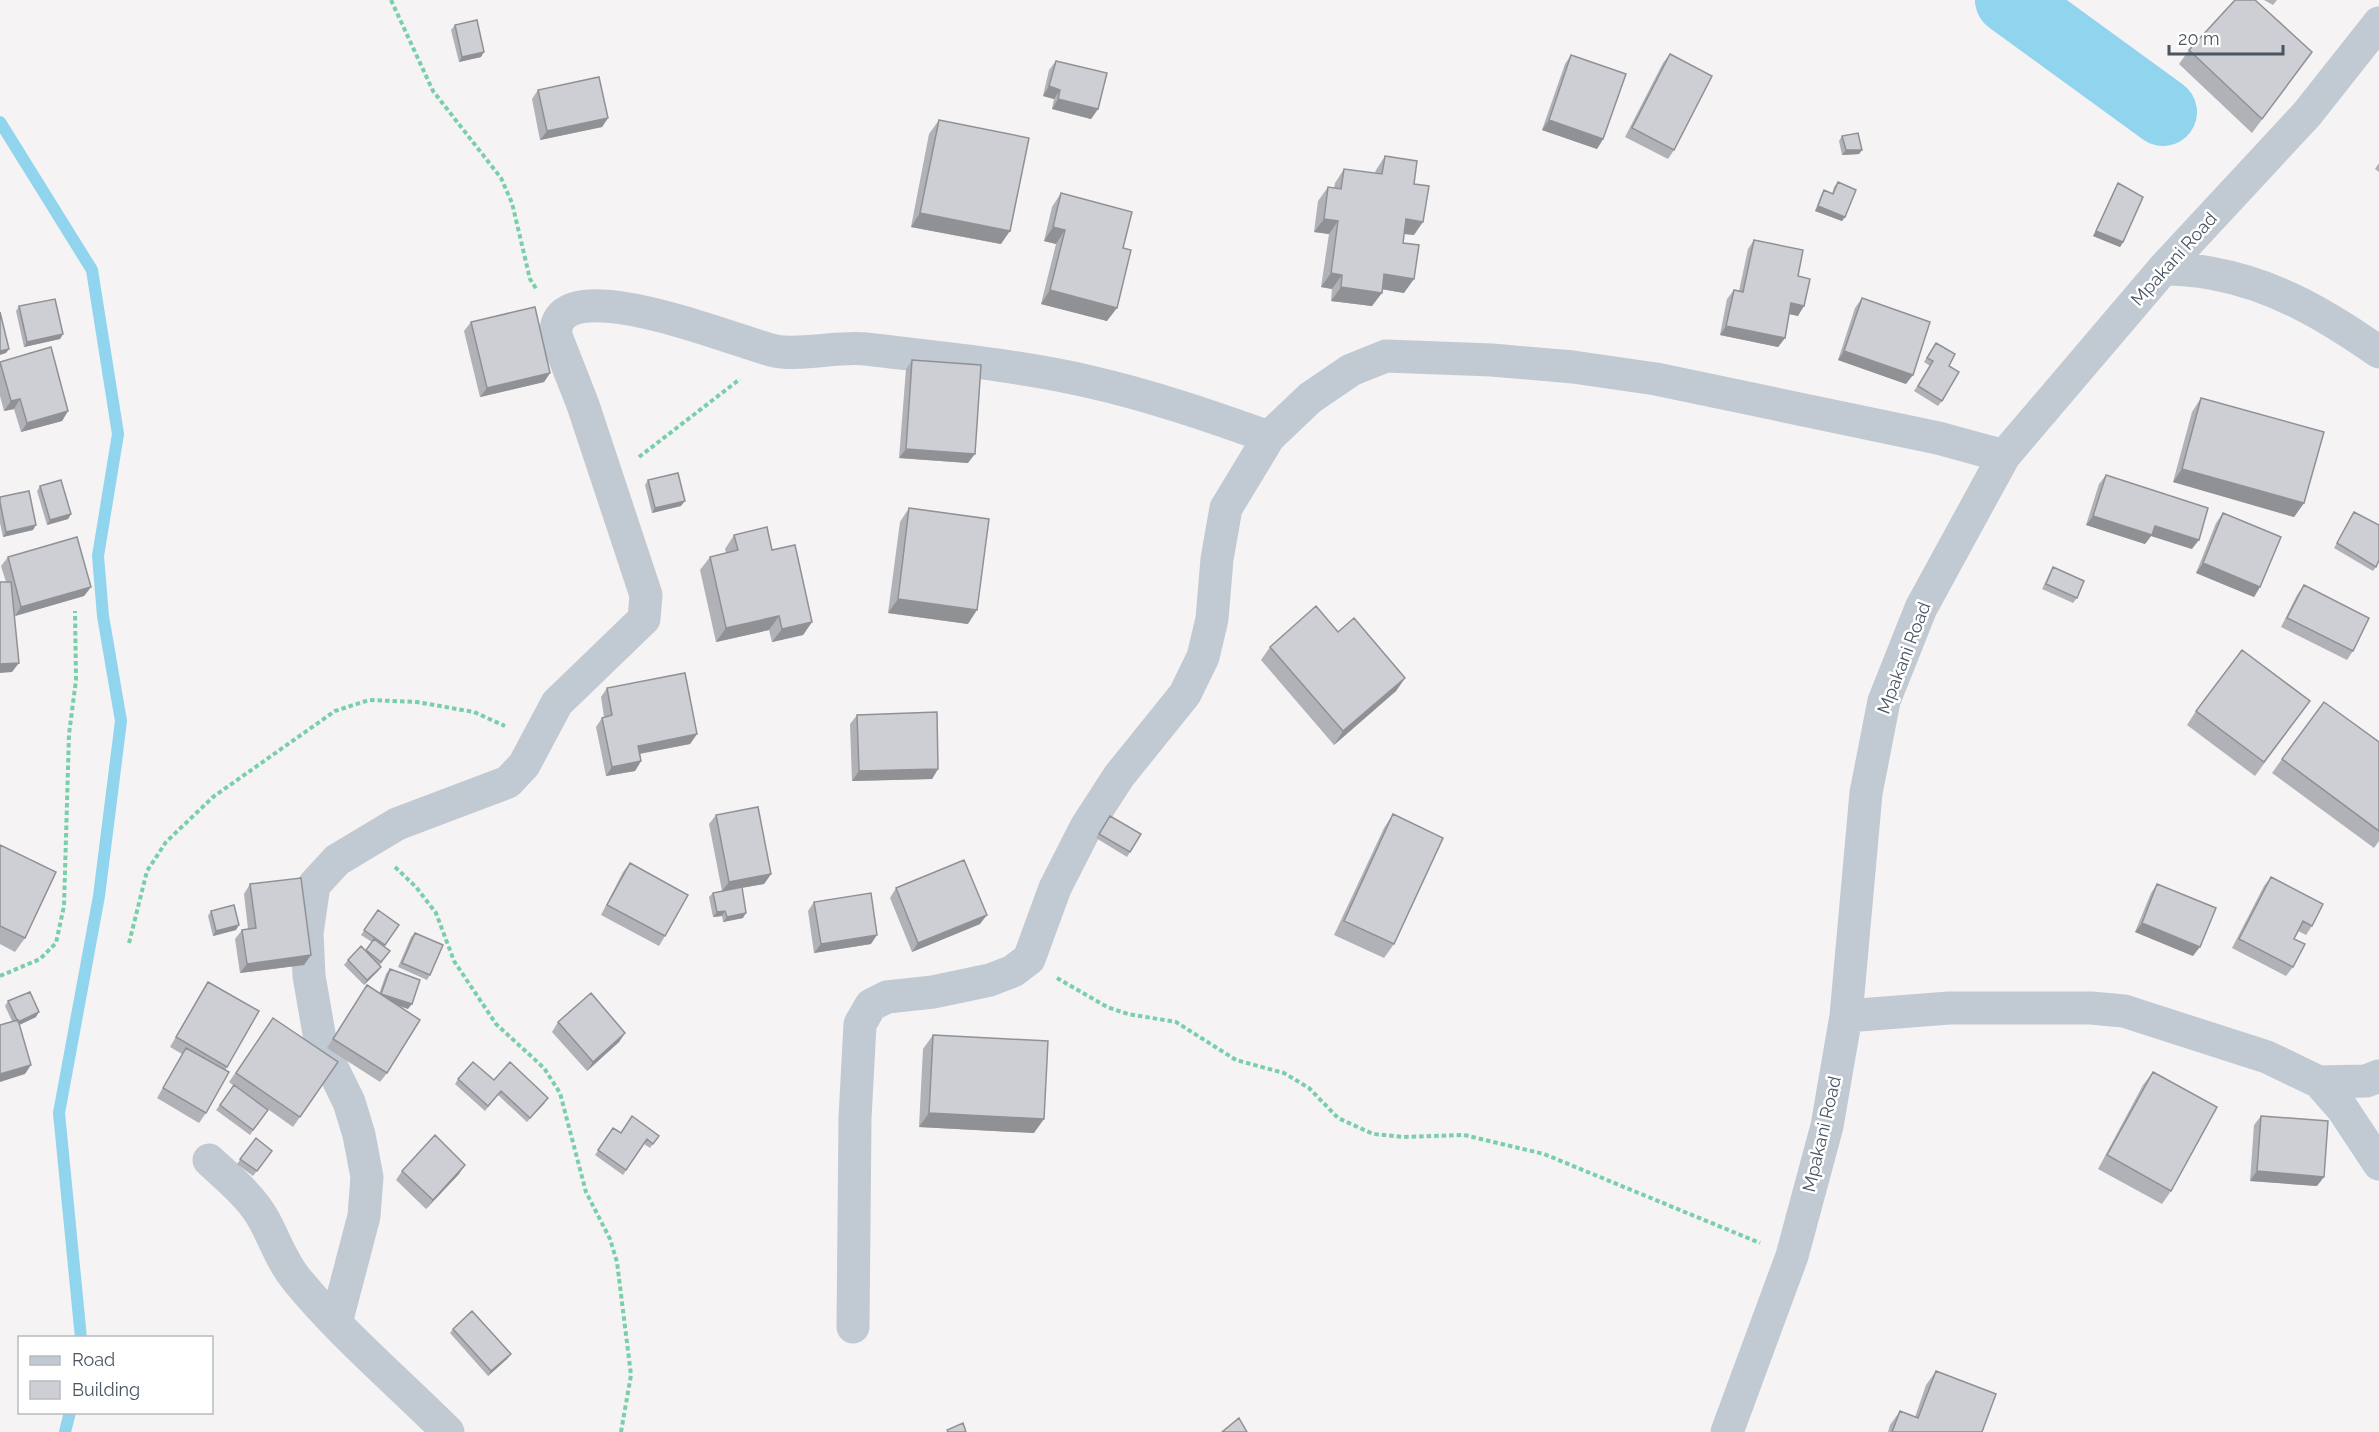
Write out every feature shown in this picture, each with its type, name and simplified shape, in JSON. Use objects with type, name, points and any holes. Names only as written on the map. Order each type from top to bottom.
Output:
[{"type":"street","name":"Mpakani Road","points":[[1727,1432],[1792,1256],[1827,1126],[1846,1016],[1866,793],[1884,701],[1920,608],[2004,456],[2164,268],[2307,114],[2379,23]]},
{"type":"street","points":[[2164,268],[2214,273],[2267,288],[2332,320],[2379,352]]},
{"type":"street","points":[[336,1323],[364,1216],[367,1177],[359,1135],[349,1102],[321,1045],[309,976],[307,933],[314,885],[337,860],[397,824],[508,782],[524,765],[556,703],[636,629],[647,610],[646,595],[610,484],[556,336],[555,324],[561,315],[573,307],[596,305],[657,315],[776,351],[862,348],[1089,381],[1192,409],[1269,437]]},
{"type":"street","points":[[853,1327],[855,1118],[860,1024],[871,1005],[887,996],[933,992],[990,980],[1013,971],[1029,959],[1054,888],[1086,827],[1119,776],[1185,694],[1198,666],[1212,619],[1216,558],[1226,508],[1269,437],[1310,398],[1350,370],[1386,356],[1439,357],[1573,367],[1656,379],[1938,438],[2004,456]]},
{"type":"street","points":[[1846,1016],[1949,1008],[2091,1008],[2124,1011],[2267,1057],[2319,1082],[2342,1108],[2379,1164]]},
{"type":"street","points":[[2319,1082],[2366,1081],[2379,1076]]},
{"type":"street","points":[[209,1160],[248,1198],[264,1220],[272,1240],[296,1278],[336,1323],[448,1432]]},
{"type":"path","points":[[391,0],[433,91],[501,178],[512,203],[530,279],[540,295],[561,315]]},
{"type":"path","points":[[610,484],[676,426],[776,351]]},
{"type":"path","points":[[0,976],[40,959],[56,943],[64,906],[69,734],[76,680],[75,611]]},
{"type":"path","points":[[129,943],[147,871],[166,842],[213,797],[335,711],[369,700],[417,702],[474,712],[535,740]]},
{"type":"path","points":[[369,842],[416,887],[436,913],[454,961],[466,983],[496,1024],[544,1068],[560,1093],[586,1192],[610,1239],[617,1262],[631,1375],[621,1432]]},
{"type":"path","points":[[1029,959],[1075,990],[1107,1007],[1128,1014],[1176,1022],[1236,1060],[1284,1073],[1309,1088],[1338,1118],[1373,1134],[1404,1137],[1464,1136],[1544,1154],[1792,1256]]},
{"type":"building","points":[[2235,0],[2255,0],[2312,52],[2262,119],[2189,50]]},
{"type":"building","points":[[477,20],[484,52],[462,57],[455,25]]},
{"type":"building","points":[[1670,54],[1712,76],[1674,150],[1632,128]]},
{"type":"building","points":[[1571,55],[1626,74],[1603,139],[1549,120]]},
{"type":"building","points":[[1056,61],[1107,73],[1098,109],[1058,99],[1060,90],[1049,86]]},
{"type":"building","points":[[599,77],[608,118],[547,131],[538,90]]},
{"type":"building","points":[[939,120],[1029,138],[1010,231],[920,213]]},
{"type":"building","points":[[1858,133],[1862,150],[1846,150],[1842,136]]},
{"type":"building","points":[[1385,156],[1417,161],[1414,184],[1429,186],[1423,222],[1406,219],[1403,243],[1419,245],[1414,279],[1384,274],[1382,293],[1341,287],[1342,275],[1331,273],[1338,221],[1324,219],[1328,187],[1341,189],[1344,169],[1382,174]]},
{"type":"building","points":[[1838,182],[1856,190],[1845,217],[1818,206],[1824,190],[1833,194]]},
{"type":"building","points":[[2118,183],[2143,197],[2123,242],[2096,231]]},
{"type":"building","points":[[1061,193],[1132,212],[1123,248],[1131,250],[1117,308],[1050,290],[1065,230],[1053,227]]},
{"type":"building","points":[[1754,240],[1803,250],[1798,276],[1810,279],[1804,306],[1791,303],[1785,338],[1726,326],[1734,290],[1743,292]]},
{"type":"building","points":[[1862,298],[1930,322],[1913,375],[1844,351]]},
{"type":"building","points":[[55,299],[63,334],[27,342],[19,306]]},
{"type":"building","points":[[535,307],[550,373],[487,388],[471,322]]},
{"type":"building","points":[[0,312],[9,349],[0,351]]},
{"type":"building","points":[[1936,343],[1955,354],[1949,366],[1959,372],[1942,401],[1918,386],[1933,361],[1927,358]]},
{"type":"building","points":[[51,347],[68,411],[27,423],[20,399],[11,401],[0,362]]},
{"type":"building","points":[[912,360],[981,365],[975,454],[906,449]]},
{"type":"building","points":[[2201,398],[2324,432],[2304,503],[2182,469]]},
{"type":"building","points":[[678,473],[685,501],[655,508],[648,480]]},
{"type":"building","points":[[2106,475],[2208,508],[2199,540],[2155,526],[2152,535],[2093,516]]},
{"type":"building","points":[[61,480],[71,514],[50,520],[40,486]]},
{"type":"building","points":[[29,491],[36,525],[6,532],[0,497]]},
{"type":"building","points":[[909,508],[989,519],[977,610],[898,599]]},
{"type":"building","points":[[2354,512],[2379,525],[2379,560],[2376,567],[2337,543]]},
{"type":"building","points":[[2223,513],[2281,537],[2260,587],[2203,563]]},
{"type":"building","points":[[767,527],[772,550],[795,545],[812,622],[782,629],[779,616],[726,628],[710,557],[738,550],[734,535]]},
{"type":"building","points":[[77,537],[91,587],[21,607],[8,557]]},
{"type":"building","points":[[2053,567],[2084,581],[2077,598],[2046,584]]},
{"type":"building","points":[[0,582],[11,582],[19,663],[0,664]]},
{"type":"building","points":[[2304,585],[2369,618],[2353,651],[2287,618]]},
{"type":"building","points":[[1316,606],[1338,632],[1354,618],[1405,678],[1343,731],[1270,647]]},
{"type":"building","points":[[2242,650],[2310,701],[2264,762],[2196,711]]},
{"type":"building","points":[[685,673],[697,734],[638,746],[641,761],[612,767],[602,718],[612,715],[607,688]]},
{"type":"building","points":[[2324,702],[2379,742],[2379,831],[2282,759]]},
{"type":"building","points":[[937,712],[938,769],[859,771],[857,715]]},
{"type":"building","points":[[758,807],[771,874],[729,882],[716,815]]},
{"type":"building","points":[[1393,814],[1443,838],[1394,944],[1344,921]]},
{"type":"building","points":[[1110,816],[1141,834],[1130,852],[1099,834]]},
{"type":"building","points":[[0,845],[56,872],[25,938],[0,926]]},
{"type":"building","points":[[964,860],[987,915],[918,943],[896,888]]},
{"type":"building","points":[[630,863],[688,895],[665,936],[607,905]]},
{"type":"building","points":[[2271,877],[2323,904],[2312,926],[2303,921],[2294,939],[2305,944],[2293,967],[2239,939]]},
{"type":"building","points":[[301,878],[311,955],[247,964],[242,930],[256,928],[250,884]]},
{"type":"building","points":[[2157,884],[2216,908],[2200,947],[2142,923]]},
{"type":"building","points":[[742,887],[746,913],[727,917],[725,911],[717,912],[713,893]]},
{"type":"building","points":[[871,893],[877,935],[821,944],[814,902]]},
{"type":"building","points":[[234,905],[239,925],[216,931],[211,911]]},
{"type":"building","points":[[378,910],[399,925],[385,945],[364,930]]},
{"type":"building","points":[[415,933],[443,945],[430,975],[402,963]]},
{"type":"building","points":[[374,939],[390,951],[381,962],[366,950]]},
{"type":"building","points":[[361,946],[381,967],[367,980],[348,960]]},
{"type":"building","points":[[390,969],[420,980],[412,1004],[381,994]]},
{"type":"building","points":[[208,982],[259,1011],[227,1067],[176,1037]]},
{"type":"building","points":[[367,985],[420,1020],[387,1073],[333,1039]]},
{"type":"building","points":[[30,992],[39,1012],[18,1022],[8,1001]]},
{"type":"building","points":[[591,993],[625,1033],[593,1062],[558,1022]]},
{"type":"building","points":[[273,1018],[338,1062],[300,1117],[236,1073]]},
{"type":"building","points":[[18,1020],[31,1065],[0,1074],[0,1025]]},
{"type":"building","points":[[933,1035],[1048,1041],[1044,1119],[929,1113]]},
{"type":"building","points":[[186,1048],[229,1072],[206,1113],[163,1088]]},
{"type":"building","points":[[473,1062],[494,1080],[510,1062],[548,1098],[530,1118],[501,1091],[488,1106],[458,1079]]},
{"type":"building","points":[[2153,1072],[2217,1107],[2171,1191],[2107,1155]]},
{"type":"building","points":[[234,1085],[268,1110],[253,1130],[220,1105]]},
{"type":"building","points":[[632,1116],[659,1136],[653,1144],[647,1139],[626,1170],[598,1150],[613,1128],[621,1133]]},
{"type":"building","points":[[2261,1116],[2328,1121],[2324,1177],[2257,1171]]},
{"type":"building","points":[[435,1135],[465,1165],[433,1200],[402,1171]]},
{"type":"building","points":[[256,1138],[272,1151],[257,1171],[240,1159]]},
{"type":"building","points":[[472,1311],[511,1354],[491,1371],[453,1329]]},
{"type":"building","points":[[1936,1371],[1996,1394],[1982,1432],[1892,1432],[1900,1411],[1918,1418]]},
{"type":"building","points":[[1239,1418],[1247,1432],[1222,1432]]},
{"type":"building","points":[[963,1423],[966,1432],[948,1432],[947,1430]]},
{"type":"waterway","points":[[2009,0],[2163,112]]},
{"type":"waterway","points":[[0,122],[92,270],[118,434],[98,556],[103,616],[121,721],[99,896],[59,1113],[81,1336]]},
{"type":"waterway","points":[[65,1432],[70,1414]]}]
